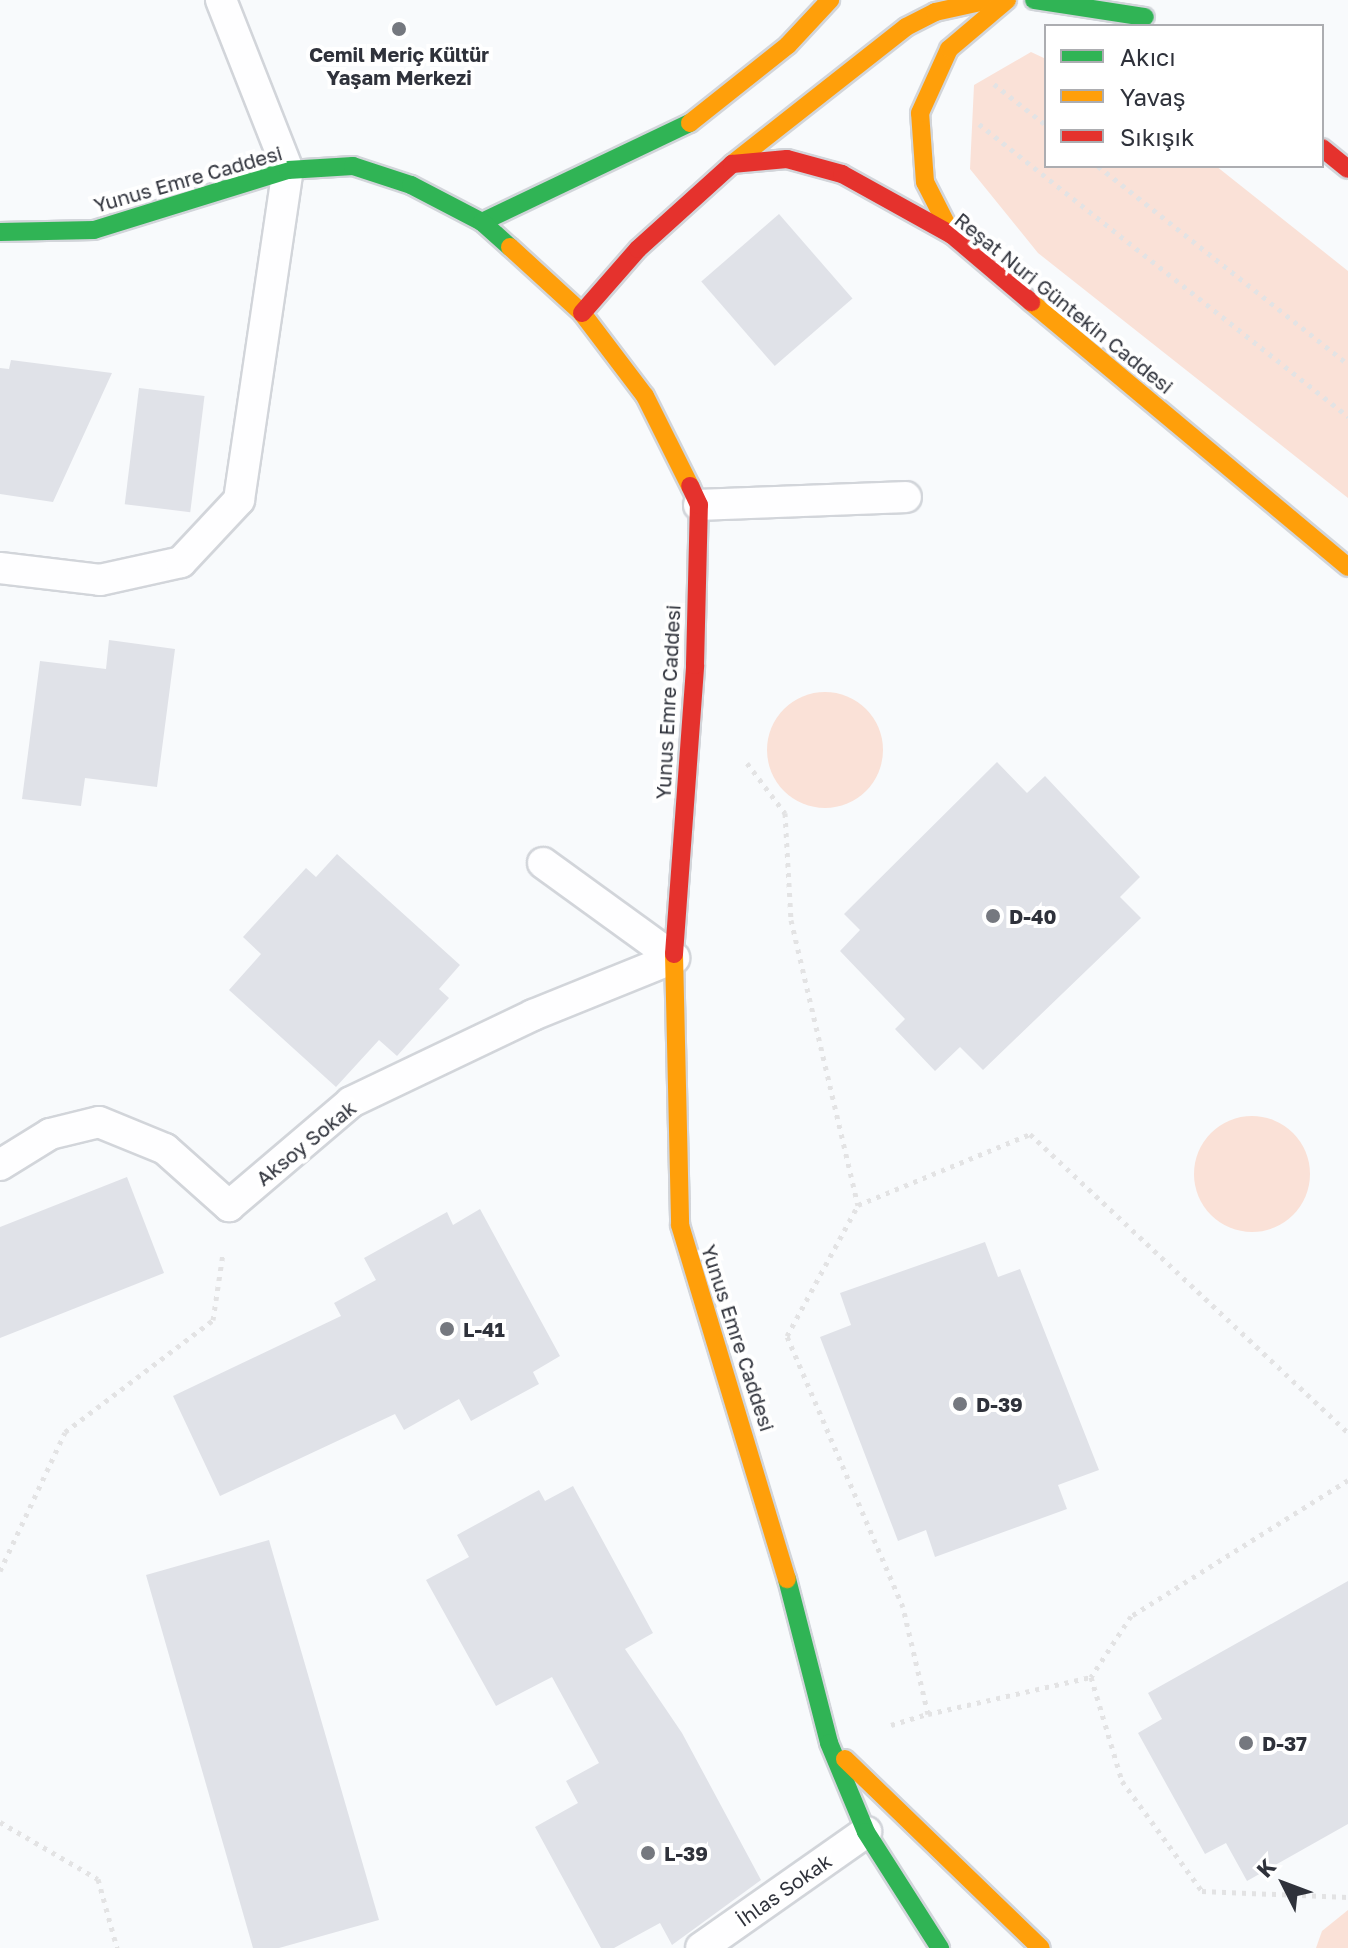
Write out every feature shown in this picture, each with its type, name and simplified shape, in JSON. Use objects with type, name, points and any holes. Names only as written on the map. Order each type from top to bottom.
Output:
[{"type":"street","points":[[482,222],[690,123],[788,45],[830,0]]},
{"type":"street","points":[[582,313],[659,227],[732,164],[906,27],[935,12],[990,0]]},
{"type":"street","points":[[952,235],[925,182],[918,135],[928,84],[969,27],[1007,0]]},
{"type":"street","points":[[1034,0],[1152,21]]},
{"type":"street","points":[[1124,0],[1152,21]]},
{"type":"street","points":[[1324,150],[1348,169]]},
{"type":"street","name":"Reşat Nuri Güntekin Caddesi","points":[[732,164],[787,159],[842,174],[952,235],[1348,567]]},
{"type":"street","name":"Yunus Emre Caddesi","points":[[0,232],[94,230],[288,170],[353,166],[411,185],[482,222],[582,313],[645,396],[699,505],[692,693],[674,958],[680,1225],[768,1504],[829,1743],[866,1832],[940,1948]]},
{"type":"street","points":[[829,1743],[1041,1948]]},
{"type":"lane","points":[[0,568],[100,580],[181,562],[239,500],[288,170],[221,0]]},
{"type":"lane","points":[[699,505],[906,497]]},
{"type":"lane","points":[[543,863],[674,958]]},
{"type":"lane","name":"Aksoy Sokak","points":[[229,1206],[351,1102],[533,1015],[674,958]]},
{"type":"lane","points":[[0,1165],[50,1134],[99,1122],[165,1149],[229,1206]]},
{"type":"lane","name":"İhlas Sokak","points":[[701,1948],[866,1832]]},
{"type":"path","points":[[928,84],[1348,416]]},
{"type":"path","points":[[1101,168],[1348,364]]},
{"type":"path","points":[[692,693],[785,813],[791,920],[858,1205]]},
{"type":"path","points":[[928,1714],[903,1607],[787,1336],[858,1205],[1030,1134],[1348,1433]]},
{"type":"path","points":[[0,1571],[65,1432],[213,1320],[229,1206]]},
{"type":"path","points":[[829,1743],[928,1714],[1091,1677],[1131,1616],[1348,1480]]},
{"type":"path","points":[[1091,1677],[1122,1781],[1202,1891],[1348,1897]]},
{"type":"path","points":[[0,1822],[98,1879],[117,1948]]},
{"type":"shaded area","points":[[1031,52],[1044,58],[1044,168],[1219,168],[1348,271],[1348,498],[1038,253],[970,169],[974,85]]},
{"type":"shaded area","points":[[825,692],[847,697],[866,709],[878,728],[883,750],[878,772],[866,791],[847,803],[825,808],[803,803],[784,791],[772,772],[767,750],[772,728],[784,709],[803,697]]},
{"type":"shaded area","points":[[1252,1116],[1274,1120],[1293,1133],[1306,1152],[1310,1174],[1306,1196],[1293,1215],[1274,1228],[1252,1232],[1230,1228],[1211,1215],[1198,1196],[1194,1174],[1198,1152],[1211,1133],[1230,1120]]},
{"type":"shaded area","points":[[1348,1910],[1348,1948],[1316,1948],[1322,1931]]},
{"type":"building","points":[[779,214],[852,299],[775,366],[701,282]]},
{"type":"building","points":[[11,360],[112,373],[53,502],[0,494],[0,368],[9,369]]},
{"type":"building","points":[[139,388],[205,396],[190,512],[125,504]]},
{"type":"building","points":[[109,640],[175,649],[157,787],[85,778],[81,806],[22,799],[40,661],[106,669]]},
{"type":"building","name":"D-40","points":[[997,762],[1027,793],[1045,776],[1140,877],[1120,897],[1141,918],[983,1070],[960,1047],[935,1071],[895,1029],[905,1019],[840,951],[860,930],[844,914]]},
{"type":"building","points":[[337,854],[460,965],[439,989],[449,998],[397,1056],[379,1040],[336,1087],[229,990],[261,954],[243,937],[306,868],[316,877]]},
{"type":"building","points":[[127,1177],[164,1273],[0,1338],[0,1227]]},
{"type":"building","points":[[480,1209],[560,1356],[533,1372],[539,1384],[471,1421],[459,1399],[404,1430],[395,1414],[220,1496],[173,1396],[341,1316],[334,1303],[376,1280],[364,1258],[447,1212],[453,1225]]},
{"type":"building","name":"D-39","points":[[985,1242],[998,1277],[1020,1269],[1099,1470],[1058,1485],[1067,1509],[935,1557],[926,1530],[898,1541],[820,1337],[851,1325],[840,1293]]},
{"type":"building","points":[[573,1486],[653,1633],[625,1649],[682,1733],[761,1880],[672,1945],[660,1923],[614,1948],[601,1948],[535,1827],[578,1803],[566,1781],[599,1763],[552,1677],[496,1706],[426,1580],[469,1557],[457,1535],[539,1490],[545,1501]]},
{"type":"building","points":[[269,1540],[379,1920],[279,1948],[253,1948],[146,1575]]},
{"type":"building","name":"D-37","points":[[1348,1581],[1348,1824],[1247,1881],[1226,1843],[1205,1854],[1138,1733],[1162,1719],[1148,1693]]},
{"type":"traffic: fast","points":[[1034,0],[1145,17]]},
{"type":"traffic: fast","points":[[482,222],[690,123]]},
{"type":"traffic: fast","points":[[0,232],[94,230],[288,170],[353,166],[411,185],[482,222],[510,247]]},
{"type":"traffic: fast","points":[[787,1579],[829,1743],[866,1832],[940,1948]]},
{"type":"traffic: slow","points":[[690,123],[788,45],[830,0]]},
{"type":"traffic: slow","points":[[732,164],[906,27],[935,12],[990,0]]},
{"type":"traffic: slow","points":[[952,235],[925,182],[920,113],[949,49],[1007,0]]},
{"type":"traffic: slow","points":[[510,247],[582,313],[645,396],[690,486]]},
{"type":"traffic: slow","points":[[1031,302],[1348,567]]},
{"type":"traffic: slow","points":[[674,954],[680,1225],[787,1579]]},
{"type":"traffic: slow","points":[[845,1759],[1041,1948]]},
{"type":"traffic: jam","points":[[1324,150],[1348,169]]},
{"type":"traffic: jam","points":[[582,313],[638,249],[732,164],[787,159],[842,174],[952,235],[1031,302]]},
{"type":"traffic: jam","points":[[674,954],[695,665],[699,505],[690,486]]},
{"type":"place","name":"Cemil Meriç Kültür Yaşam Merkezi","points":[[399,29]]},
{"type":"place","name":"D-40","points":[[993,916]]},
{"type":"place","name":"L-41","points":[[447,1329]]},
{"type":"place","name":"D-39","points":[[960,1404]]},
{"type":"place","name":"D-37","points":[[1246,1743]]},
{"type":"place","name":"L-39","points":[[648,1853]]}]
